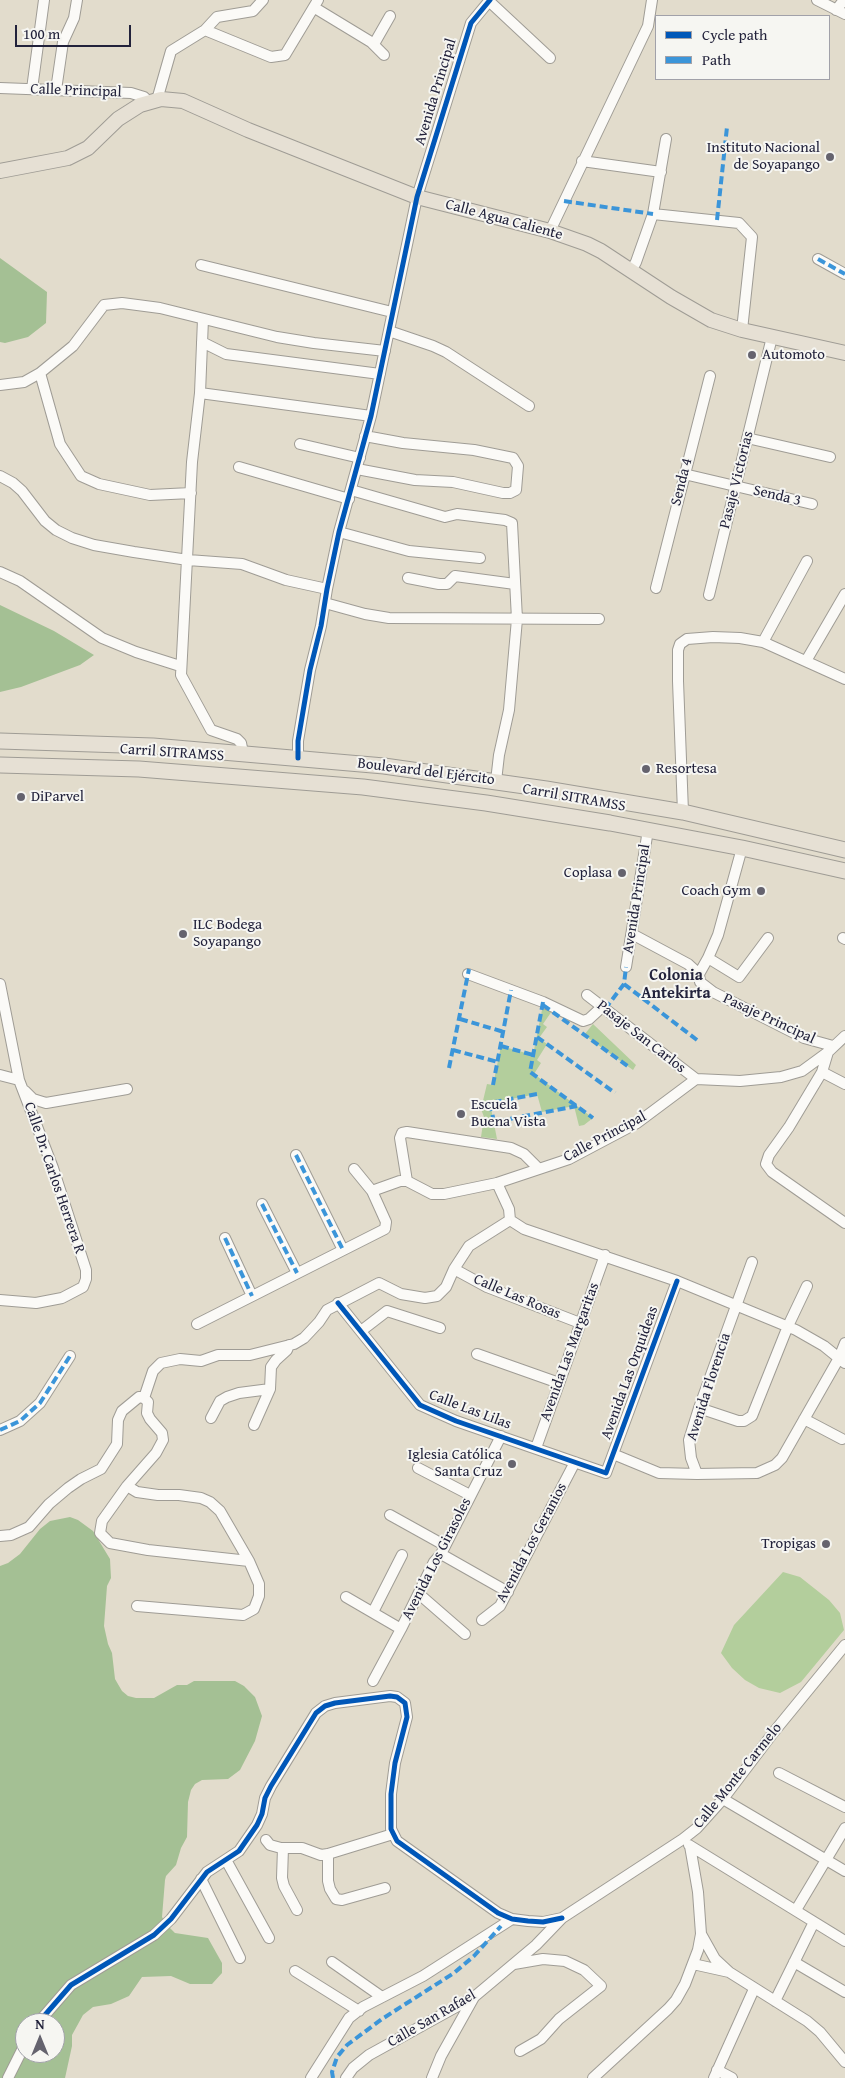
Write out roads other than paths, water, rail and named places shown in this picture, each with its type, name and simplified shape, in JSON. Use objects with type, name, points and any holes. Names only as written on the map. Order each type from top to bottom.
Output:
[{"type":"highway","name":"Boulevard del Ejército","points":[[0,741],[143,746],[384,766],[496,781],[683,812],[845,850]]},
{"type":"highway","name":"Boulevard del Ejército","points":[[0,765],[139,769],[323,783],[486,803],[648,830],[742,848],[845,871]]},
{"type":"main road","name":"Calle Agua Caliente","points":[[153,101],[177,100],[189,103],[248,130],[417,197],[550,231],[587,244],[701,316],[742,330],[845,354]]},
{"type":"main road","points":[[0,171],[45,164],[79,154],[88,148],[118,119],[132,110],[153,101]]},
{"type":"main road","name":"Carril SITRAMSS","points":[[0,746],[161,752],[304,762],[440,777],[682,817],[845,854]]},
{"type":"main road","name":"Carril SITRAMSS","points":[[0,760],[207,768],[322,778],[454,793],[658,826],[845,867]]},
{"type":"street","points":[[32,89],[44,0]]},
{"type":"street","points":[[56,90],[63,42],[74,18],[77,0]]},
{"type":"street","points":[[153,101],[171,51],[205,30],[217,17],[253,11],[263,0]]},
{"type":"street","points":[[490,0],[550,58]]},
{"type":"street","name":"Avenida Principal","points":[[298,758],[298,740],[310,670],[321,626],[326,589],[339,532],[371,416],[417,197],[471,23],[490,0]]},
{"type":"street","points":[[550,231],[648,26],[651,0]]},
{"type":"street","points":[[817,0],[840,12],[844,0]]},
{"type":"street","points":[[205,30],[271,57],[286,55],[316,4],[374,44],[384,55]]},
{"type":"street","points":[[374,44],[390,16]]},
{"type":"street","name":"Calle Principal","points":[[0,88],[131,94],[153,101]]},
{"type":"street","points":[[631,271],[653,214],[666,139]]},
{"type":"street","points":[[582,161],[661,172]]},
{"type":"street","points":[[653,214],[739,223],[752,237],[742,330]]},
{"type":"street","points":[[818,259],[845,274]]},
{"type":"street","points":[[201,266],[392,312]]},
{"type":"street","points":[[0,385],[24,382],[40,373],[73,346],[104,305],[122,304],[160,308],[286,339],[385,351]]},
{"type":"street","points":[[203,319],[200,393],[192,462],[188,560],[180,666],[181,675],[212,730],[237,739],[241,743],[243,753]]},
{"type":"street","points":[[389,331],[446,352],[529,406]]},
{"type":"street","name":"Pasaje Victorias","points":[[709,595],[772,337]]},
{"type":"street","points":[[202,342],[226,354],[380,374]]},
{"type":"street","points":[[40,373],[60,444],[82,476],[99,484],[150,495],[191,493]]},
{"type":"street","name":"Senda 4","points":[[656,588],[710,376]]},
{"type":"street","points":[[200,393],[371,416]]},
{"type":"street","points":[[357,469],[415,480],[453,482],[503,493],[510,493],[516,490],[518,466],[513,458],[474,450],[403,444],[365,436]]},
{"type":"street","points":[[747,438],[830,458]]},
{"type":"street","points":[[300,444],[360,458]]},
{"type":"street","points":[[239,467],[445,517],[457,514],[511,521],[513,525],[517,620],[509,710],[499,755],[496,781]]},
{"type":"street","name":"Senda 3","points":[[684,474],[812,504]]},
{"type":"street","points":[[0,476],[13,483],[22,491],[45,521],[56,530],[72,538],[119,549],[188,560],[242,564],[286,580],[326,589]]},
{"type":"street","points":[[339,532],[409,551],[480,558]]},
{"type":"street","points":[[763,642],[807,562]]},
{"type":"street","points":[[0,572],[20,581],[102,638],[136,652],[180,666]]},
{"type":"street","points":[[408,578],[446,584],[455,576],[515,584]]},
{"type":"street","points":[[806,661],[845,594]]},
{"type":"street","points":[[325,603],[389,618],[599,619]]},
{"type":"street","points":[[683,812],[678,681],[678,650],[680,644],[687,639],[713,637],[740,638],[763,642],[845,679]]},
{"type":"street","name":"Avenida Principal","points":[[626,967],[648,830]]},
{"type":"street","points":[[699,974],[721,927],[742,848]]},
{"type":"street","name":"Pasaje Principal","points":[[632,934],[688,964],[699,974],[700,982],[713,992],[804,1038],[831,1049]]},
{"type":"street","points":[[708,958],[739,977],[768,938]]},
{"type":"street","points":[[468,974],[543,1002],[583,1021],[589,1019],[602,1007]]},
{"type":"street","name":"Calle Dr. Carlos Herrera R","points":[[0,984],[21,1084],[53,1168],[86,1270],[86,1279],[83,1287],[72,1294],[55,1300],[36,1303],[0,1300]]},
{"type":"street","name":"Pasaje San Carlos","points":[[586,995],[696,1079]]},
{"type":"street","points":[[696,1079],[740,1081],[782,1077],[802,1071],[845,1036]]},
{"type":"street","points":[[831,1049],[822,1072],[789,1127],[769,1154],[766,1164],[772,1172],[845,1223]]},
{"type":"street","points":[[822,1072],[845,1084]]},
{"type":"street","points":[[0,1075],[21,1084],[33,1099],[46,1104],[126,1089]]},
{"type":"street","name":"Calle Principal","points":[[407,1181],[432,1194],[444,1194],[498,1183],[539,1169],[570,1158],[637,1123],[696,1079]]},
{"type":"street","points":[[372,1191],[400,1181],[407,1181],[400,1138],[402,1133],[407,1132],[511,1148],[524,1154],[539,1169]]},
{"type":"street","points":[[296,1155],[343,1250]]},
{"type":"street","points":[[197,1324],[385,1229],[386,1222],[372,1191],[354,1169]]},
{"type":"street","points":[[498,1183],[509,1209],[510,1220]]},
{"type":"street","points":[[262,1204],[297,1273]]},
{"type":"street","points":[[510,1220],[524,1229],[677,1281],[788,1326],[824,1346],[842,1360]]},
{"type":"street","points":[[144,1398],[153,1372],[161,1364],[180,1359],[201,1361],[218,1355],[250,1355],[289,1345],[304,1338],[327,1310],[379,1283],[401,1294],[426,1298],[437,1296],[446,1287],[454,1269],[469,1246],[510,1220]]},
{"type":"street","points":[[225,1238],[252,1296]]},
{"type":"street","name":"Avenida Las Margaritas","points":[[536,1448],[605,1255]]},
{"type":"street","name":"Avenida Florencia","points":[[697,1474],[691,1458],[689,1440],[752,1262]]},
{"type":"street","name":"Calle Las Rosas","points":[[454,1269],[487,1287],[580,1323]]},
{"type":"street","name":"Avenida Las Orquideas","points":[[606,1473],[677,1281]]},
{"type":"street","points":[[699,1408],[738,1421],[749,1419],[752,1416],[788,1326],[807,1286]]},
{"type":"street","name":"Calle Las Lilas","points":[[338,1303],[420,1405],[456,1421],[606,1473]]},
{"type":"street","points":[[360,1330],[386,1311],[440,1328]]},
{"type":"street","points":[[613,1454],[659,1473],[747,1474],[767,1469],[782,1458],[804,1419],[842,1360],[845,1343]]},
{"type":"street","points":[[254,1425],[270,1389],[272,1368],[276,1360],[287,1350],[289,1345]]},
{"type":"street","points":[[477,1354],[559,1383]]},
{"type":"street","points":[[0,1430],[20,1421],[40,1403],[70,1356]]},
{"type":"street","points":[[211,1418],[220,1400],[239,1393],[270,1389]]},
{"type":"street","points":[[0,1536],[11,1535],[29,1527],[49,1504],[68,1488],[101,1469],[117,1444],[118,1420],[122,1411],[139,1397],[144,1398],[148,1402],[147,1413],[162,1433],[162,1440],[156,1453],[128,1486],[100,1526],[100,1534],[110,1543],[148,1550],[249,1560]]},
{"type":"street","points":[[804,1419],[842,1439]]},
{"type":"street","name":"Avenida Los Girasoles","points":[[373,1681],[402,1629],[434,1562],[501,1436]]},
{"type":"street","name":"Avenida Los Geranios","points":[[482,1620],[500,1606],[575,1462]]},
{"type":"street","points":[[418,1468],[470,1495]]},
{"type":"street","points":[[128,1486],[137,1492],[201,1498],[210,1502],[220,1511],[249,1560],[260,1584],[259,1596],[254,1609],[243,1615],[137,1606]]},
{"type":"street","points":[[390,1515],[508,1592]]},
{"type":"street","points":[[373,1612],[402,1555]]},
{"type":"street","points":[[419,1594],[465,1634]]},
{"type":"street","points":[[346,1597],[402,1629]]},
{"type":"street","name":"Calle Monte Carmelo","points":[[562,1918],[687,1843],[845,1645]]},
{"type":"street","points":[[47,2013],[71,1985],[154,1935],[171,1919],[207,1872],[239,1851],[262,1814],[265,1798],[316,1713],[325,1706],[335,1703],[397,1696],[405,1703],[407,1717],[392,1779],[393,1834],[397,1841],[498,1913],[512,1919],[543,1922],[562,1918]]},
{"type":"street","points":[[779,1773],[845,1807]]},
{"type":"street","points":[[723,1799],[845,1871]]},
{"type":"street","points":[[796,1910],[845,1828]]},
{"type":"street","points":[[266,1840],[270,1845],[283,1848],[302,1848],[321,1855],[393,1834]]},
{"type":"street","points":[[687,1843],[845,1941]]},
{"type":"street","points":[[593,2078],[676,2000],[686,1984],[701,1934],[698,1892],[687,1843]]},
{"type":"street","points":[[283,1848],[282,1878],[284,1886],[297,1910]]},
{"type":"street","points":[[328,1854],[328,1881],[336,1899],[342,1900],[385,1888]]},
{"type":"street","points":[[226,1860],[269,1938]]},
{"type":"street","points":[[202,1879],[240,1958]]},
{"type":"street","name":"Calle San Rafael","points":[[346,2078],[352,2068],[369,2055],[474,1997],[536,1945],[562,1918]]},
{"type":"street","points":[[311,2078],[340,2029],[349,2018],[382,1997],[422,1976],[512,1919]]},
{"type":"street","points":[[775,2001],[814,1922]]},
{"type":"street","points":[[701,1934],[715,1959],[729,1972],[814,2026],[845,2062]]},
{"type":"street","points":[[513,1964],[543,1959],[564,1961],[584,1970],[601,1986],[559,2020],[541,2039],[520,2052]]},
{"type":"street","points":[[332,1962],[382,1997]]},
{"type":"street","points":[[794,1962],[845,1992]]},
{"type":"street","points":[[693,1964],[729,1972]]},
{"type":"street","points":[[295,1971],[359,2011]]},
{"type":"street","points":[[732,2078],[715,2074],[754,1989]]},
{"type":"street","points":[[432,2078],[441,2056],[474,1997]]},
{"type":"street","points":[[8,2078],[16,2063]]},
{"type":"place","name":"Instituto Nacional de Soyapango","points":[[830,157]]},
{"type":"place","name":"Automoto","points":[[752,355]]},
{"type":"place","name":"Resortesa","points":[[646,769]]},
{"type":"place","name":"DiParvel","points":[[21,797]]},
{"type":"place","name":"Coplasa","points":[[622,873]]},
{"type":"place","name":"Coach Gym","points":[[761,891]]},
{"type":"place","name":"ILC Bodega Soyapango","points":[[183,934]]},
{"type":"place","name":"Escuela Buena Vista","points":[[461,1114]]},
{"type":"place","name":"Iglesia Católica Santa Cruz","points":[[512,1464]]},
{"type":"place","name":"Tropigas","points":[[826,1544]]},
{"type":"district","name":"Colonia Antekirta","points":[[676,985]]}]
